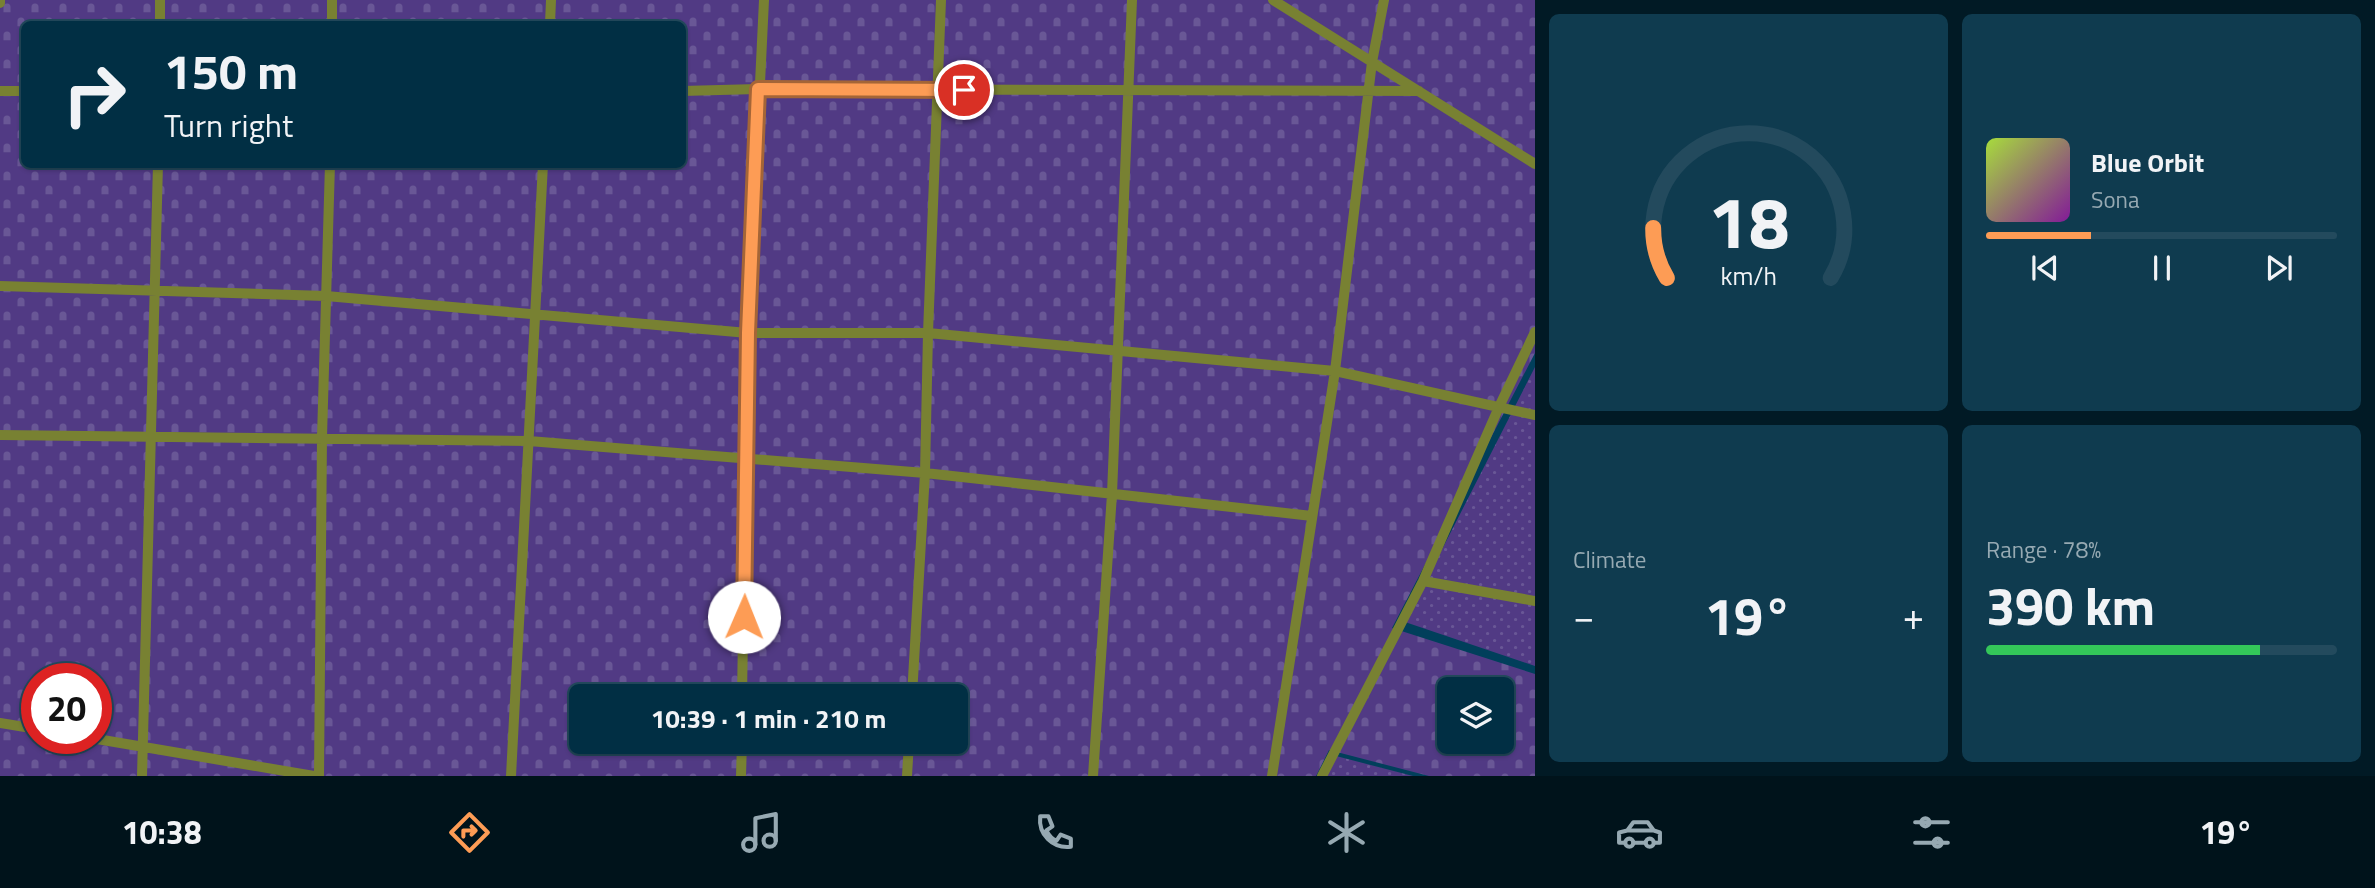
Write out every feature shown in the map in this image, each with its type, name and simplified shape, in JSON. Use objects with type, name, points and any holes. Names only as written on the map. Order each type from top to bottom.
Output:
[{"type":"lane","points":[[160,0],[160,21]]},
{"type":"lane","points":[[332,0],[332,21]]},
{"type":"lane","points":[[550,21],[551,0]]},
{"type":"lane","points":[[743,684],[748,333],[764,0]]},
{"type":"lane","points":[[913,684],[925,473],[941,0]]},
{"type":"lane","points":[[1093,776],[1112,494],[1132,0]]},
{"type":"lane","points":[[1273,0],[1535,164]]},
{"type":"lane","points":[[1272,776],[1335,371],[1372,62],[1384,0]]},
{"type":"lane","points":[[686,92],[758,89],[1419,91]]},
{"type":"lane","points":[[0,90],[21,91]]},
{"type":"lane","points":[[142,776],[159,168]]},
{"type":"lane","points":[[112,742],[316,776],[330,168]]},
{"type":"lane","points":[[511,776],[543,168]]},
{"type":"lane","points":[[0,286],[326,296],[748,333],[928,332],[1335,371],[1535,415]]},
{"type":"lane","points":[[1322,776],[1423,581],[1535,332]]},
{"type":"lane","points":[[0,435],[529,441],[925,473],[1312,516]]},
{"type":"lane","points":[[1423,581],[1535,601]]},
{"type":"lane","points":[[0,723],[21,726]]},
{"type":"lane","points":[[741,776],[742,754]]},
{"type":"lane","points":[[907,776],[908,754]]},
{"type":"green space","points":[[0,0],[1535,0],[1535,353],[1392,628],[1535,674],[1535,776],[1429,776],[1329,750],[1316,776],[0,776]]},
{"type":"green space","points":[[1535,367],[1535,666],[1405,622]]},
{"type":"green space","points":[[1336,756],[1413,776],[1326,776]]},
{"type":"route","points":[[744,617],[748,333],[758,89],[964,90]]}]
